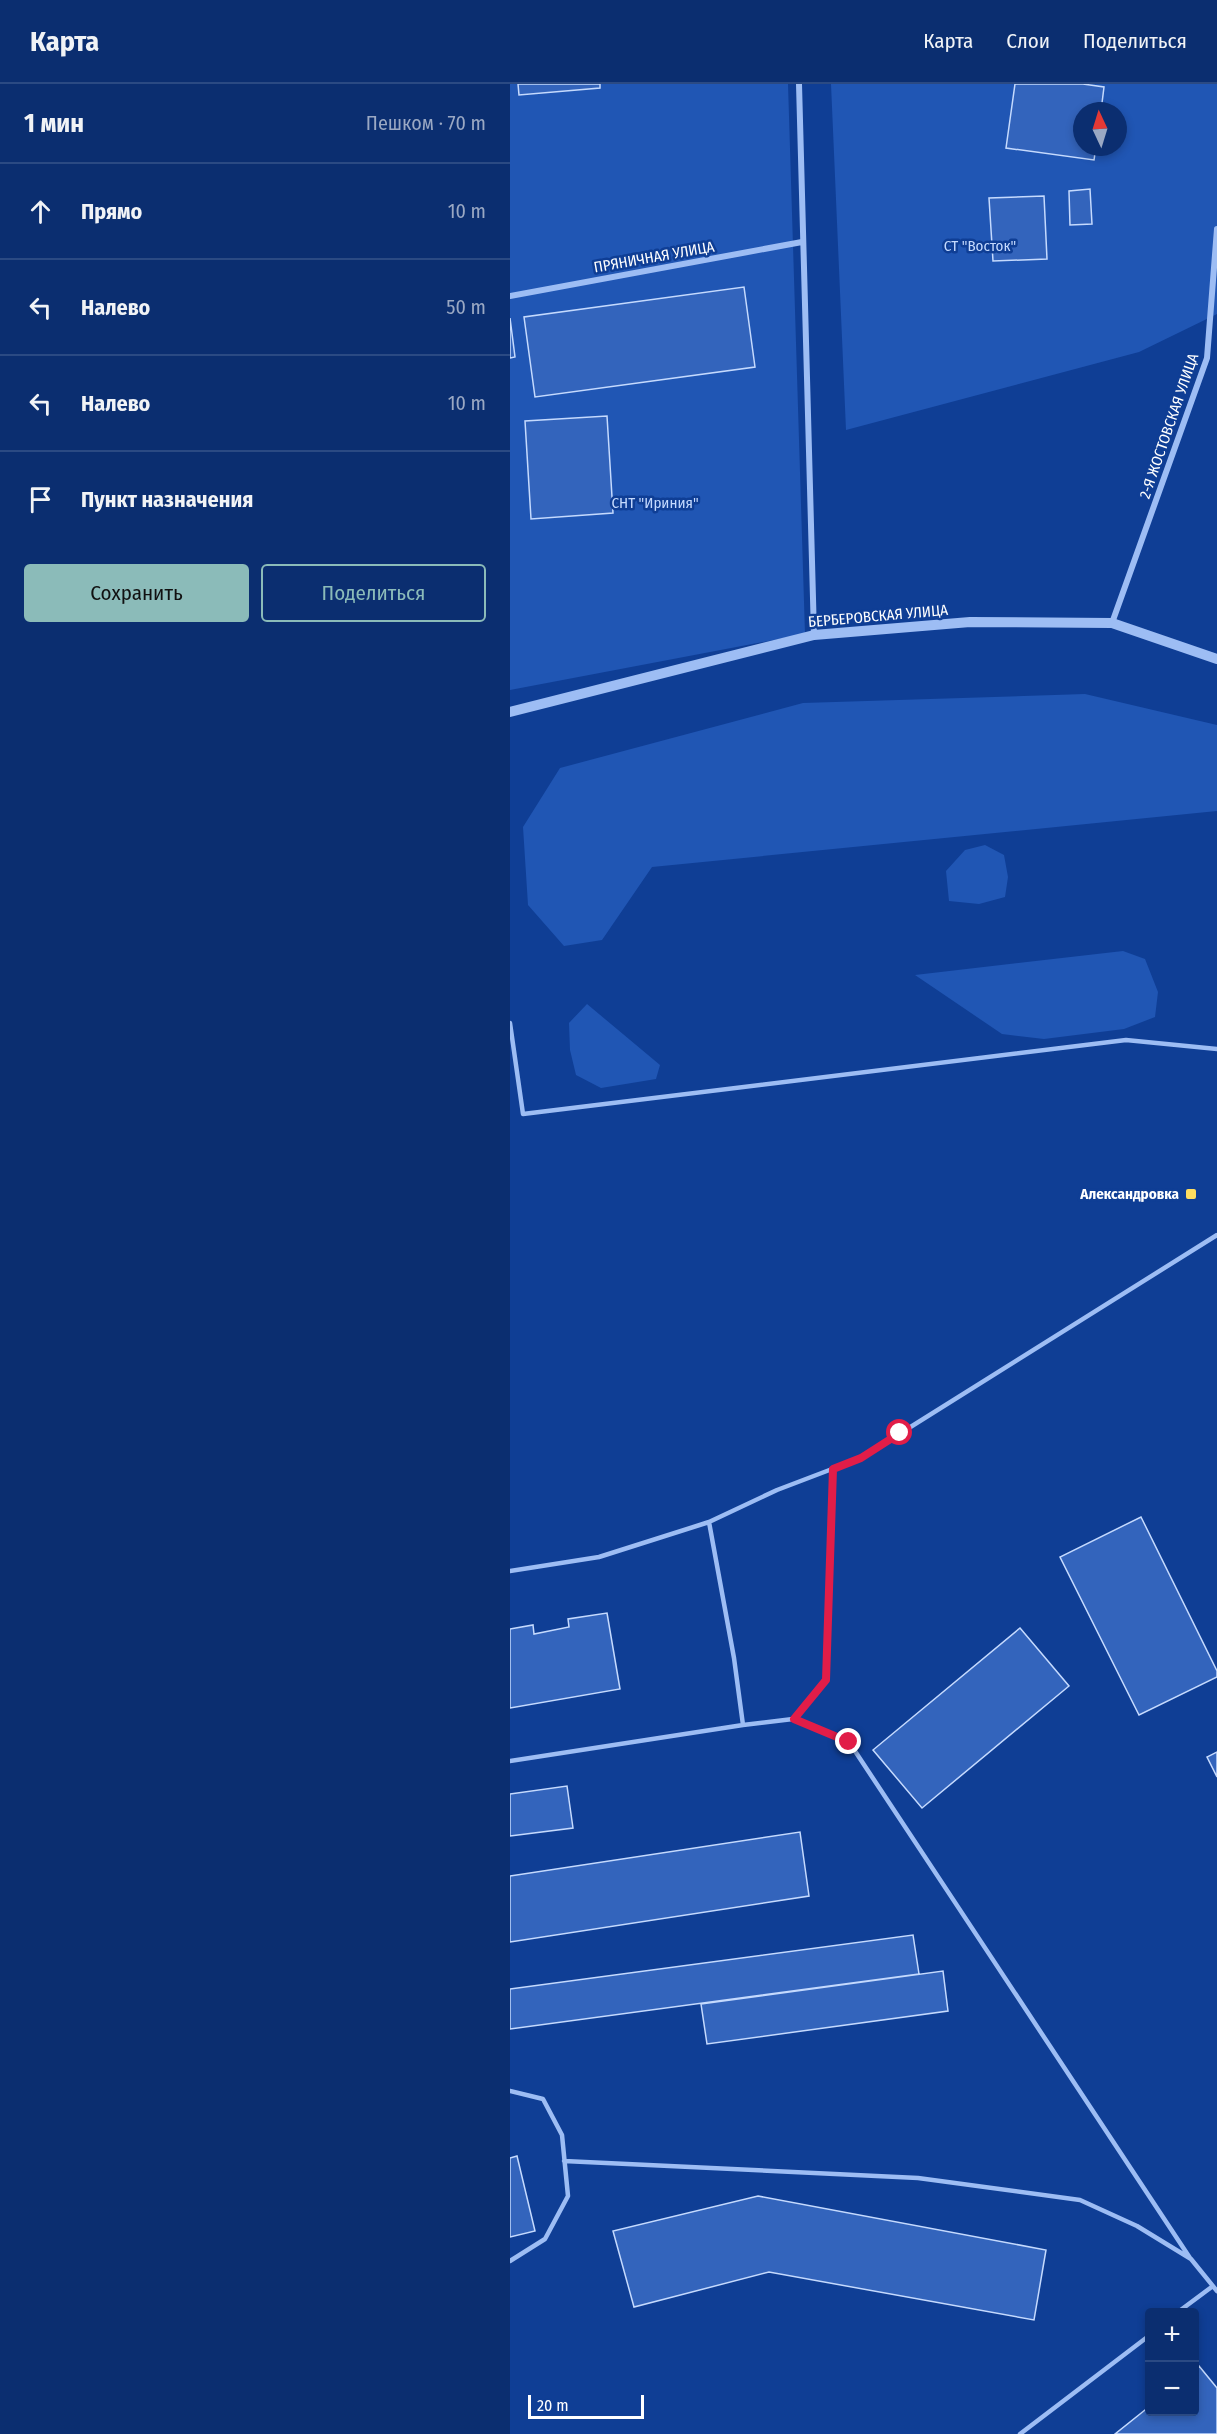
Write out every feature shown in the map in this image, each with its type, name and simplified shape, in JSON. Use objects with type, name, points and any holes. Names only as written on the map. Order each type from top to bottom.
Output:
[{"type":"street","points":[[799,84],[814,635]]},
{"type":"street","name":"2-Я ЖОСТОВСКАЯ УЛИЦА","points":[[1112,623],[1207,358],[1217,229]]},
{"type":"street","name":"ПРЯНИЧНАЯ УЛИЦА","points":[[510,296],[802,242]]},
{"type":"street","name":"БЕРБЕРОВСКАЯ УЛИЦА","points":[[510,712],[814,635],[970,622],[1112,623],[1217,659]]},
{"type":"lane","points":[[510,1023],[523,1114],[1126,1040],[1217,1049]]},
{"type":"lane","points":[[510,1571],[599,1557],[710,1522],[777,1491],[861,1458],[1217,1235]]},
{"type":"lane","points":[[794,1719],[826,1680],[833,1469]]},
{"type":"lane","points":[[710,1522],[734,1658],[743,1725]]},
{"type":"lane","points":[[510,1761],[794,1719],[849,1742],[1191,2259],[1217,2291]]},
{"type":"lane","points":[[510,2091],[543,2099],[562,2135],[568,2196],[545,2239],[510,2261]]},
{"type":"lane","points":[[564,2161],[918,2178],[1080,2200],[1137,2226],[1191,2259]]},
{"type":"lane","points":[[1185,2308],[1214,2286]]},
{"type":"lane","points":[[1020,2434],[1145,2338]]},
{"type":"green space","name":"СНТ \"Ириния\"","points":[[510,84],[788,84],[805,634],[510,690]]},
{"type":"green space","name":"СТ \"Восток\"","points":[[831,84],[1217,84],[1217,314],[1139,352],[846,430]]},
{"type":"green space","points":[[1085,694],[1217,725],[1217,811],[652,867],[602,940],[564,946],[528,905],[523,827],[560,768],[803,703]]},
{"type":"green space","points":[[985,845],[1004,855],[1008,877],[1005,897],[979,904],[949,901],[946,871],[965,850]]},
{"type":"green space","points":[[1123,951],[1145,959],[1158,992],[1155,1017],[1124,1029],[1044,1039],[1002,1034],[915,975]]},
{"type":"green space","points":[[587,1004],[660,1065],[656,1079],[601,1088],[576,1075],[570,1050],[569,1023]]},
{"type":"building","points":[[518,84],[600,84],[600,88],[519,95]]},
{"type":"building","points":[[1015,84],[1083,84],[1104,87],[1102,102],[1073,102],[1073,156],[1095,156],[1094,160],[1006,148]]},
{"type":"building","points":[[1090,189],[1092,224],[1070,225],[1069,191]]},
{"type":"building","points":[[1044,196],[1047,259],[993,261],[989,198]]},
{"type":"building","points":[[744,287],[755,367],[535,397],[524,317]]},
{"type":"building","points":[[510,318],[515,357],[510,358]]},
{"type":"building","points":[[607,416],[613,513],[531,519],[525,421]]},
{"type":"building","points":[[1141,1517],[1217,1671],[1217,1677],[1139,1715],[1060,1557]]},
{"type":"building","points":[[607,1613],[620,1689],[510,1708],[510,1629],[533,1625],[534,1634],[569,1627],[568,1619]]},
{"type":"building","points":[[1020,1628],[1069,1686],[922,1808],[873,1750]]},
{"type":"building","points":[[1217,1752],[1217,1777],[1207,1757]]},
{"type":"building","points":[[567,1786],[573,1828],[510,1836],[510,1794]]},
{"type":"building","points":[[800,1832],[809,1896],[510,1942],[510,1876]]},
{"type":"building","points":[[913,1935],[919,1974],[510,2029],[510,1989]]},
{"type":"building","points":[[943,1971],[948,2011],[707,2044],[701,2004]]},
{"type":"building","points":[[517,2156],[535,2231],[510,2237],[510,2158]]},
{"type":"building","points":[[758,2196],[1046,2250],[1034,2320],[769,2272],[634,2307],[613,2231]]},
{"type":"building","points":[[1199,2366],[1217,2388],[1217,2434],[1115,2434],[1145,2410],[1145,2416],[1199,2416]]},
{"type":"place","name":"Александровка","points":[[1191,1194]]},
{"type":"route","points":[[849,1742],[794,1719],[826,1680],[833,1469],[861,1458],[900,1433]]}]
